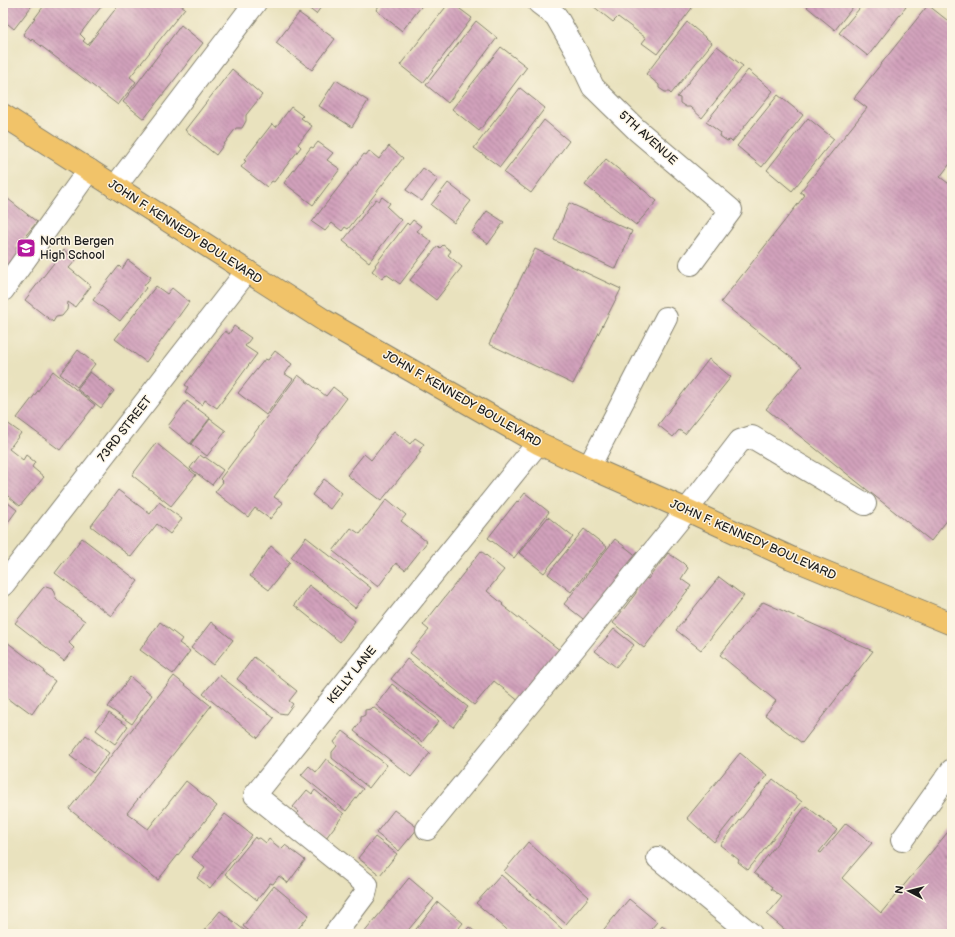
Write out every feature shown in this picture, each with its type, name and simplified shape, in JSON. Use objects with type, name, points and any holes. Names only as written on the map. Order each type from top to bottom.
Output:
[{"type":"main road","name":"JOHN F. KENNEDY BOULEVARD","points":[[3,115],[325,322],[538,443],[790,558],[952,624]]},
{"type":"street","points":[[116,187],[255,3]]},
{"type":"street","name":"5TH AVENUE","points":[[539,3],[556,16],[576,51],[593,87],[637,130],[731,210],[691,264]]},
{"type":"street","points":[[3,290],[89,170]]},
{"type":"street","name":"73RD STREET","points":[[3,586],[247,271]]},
{"type":"street","points":[[589,467],[666,318]]},
{"type":"street","points":[[427,829],[687,510],[740,441],[752,438],[865,504]]},
{"type":"street","name":"KELLY LANE","points":[[335,934],[365,894],[367,885],[255,795],[538,443]]},
{"type":"street","points":[[902,840],[952,770]]},
{"type":"street","points":[[658,858],[751,934]]},
{"type":"building","points":[[3,3],[34,3],[14,29],[3,20]]},
{"type":"building","points":[[46,3],[104,3],[80,34],[85,39],[83,41],[88,45],[120,3],[178,3],[185,8],[130,77],[136,82],[118,105],[32,39],[31,41],[23,34]]},
{"type":"building","points":[[302,3],[324,3],[316,14]]},
{"type":"building","points":[[381,3],[424,3],[402,31],[376,10]]},
{"type":"building","points":[[449,3],[452,3],[472,18],[423,83],[400,65]]},
{"type":"building","points":[[595,3],[685,3],[692,8],[657,54],[642,43],[646,38],[618,17],[613,22],[593,6]]},
{"type":"building","points":[[810,3],[856,3],[835,30],[807,7]]},
{"type":"building","points":[[864,3],[901,3],[906,7],[868,56],[839,33]]},
{"type":"building","points":[[928,5],[952,24],[952,161],[940,177],[952,186],[952,514],[931,541],[766,409],[802,366],[721,302],[805,195],[800,192],[867,108],[854,98]]},
{"type":"building","points":[[299,13],[335,39],[312,70],[276,43]]},
{"type":"building","points":[[476,21],[497,38],[448,103],[426,85]]},
{"type":"building","points":[[687,22],[712,43],[671,94],[659,88],[659,85],[646,74]]},
{"type":"building","points":[[181,25],[203,43],[144,119],[123,102]]},
{"type":"building","points":[[717,46],[743,66],[702,118],[690,107],[686,107],[680,103],[680,98],[677,97]]},
{"type":"building","points":[[501,47],[527,67],[479,131],[452,109]]},
{"type":"building","points":[[232,69],[262,95],[246,115],[246,121],[242,128],[236,128],[216,155],[185,130]]},
{"type":"building","points":[[748,70],[773,91],[732,142],[730,140],[727,141],[720,136],[721,133],[706,122]]},
{"type":"building","points":[[336,80],[368,101],[352,127],[319,106]]},
{"type":"building","points":[[520,88],[545,108],[500,167],[474,148]]},
{"type":"building","points":[[778,95],[803,115],[762,167],[737,146]]},
{"type":"building","points":[[291,107],[303,116],[301,118],[312,126],[298,144],[301,147],[274,182],[272,181],[267,187],[241,167],[246,161],[244,160],[272,124],[276,127]]},
{"type":"building","points":[[808,118],[834,139],[792,191],[767,170]]},
{"type":"building","points":[[544,120],[569,141],[531,193],[504,173]]},
{"type":"building","points":[[318,142],[333,153],[327,160],[340,169],[313,205],[284,183],[311,147],[313,148]]},
{"type":"building","points":[[389,146],[403,158],[348,229],[345,227],[342,231],[332,223],[325,231],[312,222],[364,154],[366,155],[369,151],[379,159]]},
{"type":"building","points":[[606,159],[657,201],[636,225],[585,185]]},
{"type":"building","points":[[423,168],[438,179],[422,201],[406,190]]},
{"type":"building","points":[[448,183],[471,201],[454,223],[431,205]]},
{"type":"building","name":"North Bergen High School","points":[[3,195],[37,222],[16,247],[24,254],[3,281]]},
{"type":"building","points":[[382,197],[390,203],[387,207],[401,220],[369,262],[343,241],[376,199],[379,201]]},
{"type":"building","points":[[569,203],[632,231],[616,269],[554,240]]},
{"type":"building","points":[[487,211],[504,222],[488,244],[472,232]]},
{"type":"building","points":[[413,220],[421,226],[417,231],[432,242],[400,284],[386,274],[382,279],[372,271],[376,266],[375,265],[407,223],[409,225]]},
{"type":"building","points":[[443,245],[451,251],[448,255],[462,267],[436,300],[410,280],[438,246],[440,248]]},
{"type":"building","points":[[535,249],[621,289],[573,384],[489,344]]},
{"type":"building","points":[[64,250],[76,260],[69,268],[91,286],[75,307],[68,302],[67,310],[62,316],[56,317],[53,322],[25,300]]},
{"type":"building","points":[[128,260],[151,277],[144,286],[146,288],[120,321],[93,300],[119,266],[122,269]]},
{"type":"building","points":[[156,286],[167,294],[172,288],[189,302],[146,362],[115,339]]},
{"type":"building","points":[[234,326],[251,338],[245,346],[257,354],[217,408],[205,400],[202,405],[185,392],[188,387],[185,385],[225,331],[229,334]]},
{"type":"building","points":[[78,350],[95,364],[77,387],[60,374]]},
{"type":"building","points":[[275,351],[292,364],[285,374],[293,379],[266,415],[238,393],[265,359],[268,360]]},
{"type":"building","points":[[709,359],[731,377],[685,434],[679,430],[673,437],[658,425]]},
{"type":"building","points":[[53,371],[95,405],[60,450],[17,418]]},
{"type":"building","points":[[90,372],[114,391],[101,408],[77,389]]},
{"type":"building","points":[[298,375],[326,396],[333,387],[347,398],[274,497],[283,503],[270,519],[255,508],[248,517],[215,492],[223,482],[220,479]]},
{"type":"building","points":[[187,401],[210,418],[190,444],[168,426]]},
{"type":"building","points":[[210,419],[226,431],[207,456],[191,444]]},
{"type":"building","points":[[3,420],[21,433],[9,449],[23,460],[26,455],[35,462],[32,467],[44,477],[20,506],[3,492]]},
{"type":"building","points":[[394,431],[410,444],[415,438],[424,444],[419,451],[421,452],[381,501],[347,475],[364,454],[371,460]]},
{"type":"building","points":[[156,443],[196,475],[171,506],[132,475]]},
{"type":"building","points":[[200,455],[223,470],[212,485],[190,468]]},
{"type":"building","points":[[324,479],[342,493],[330,509],[312,495]]},
{"type":"building","points":[[118,490],[150,514],[159,502],[182,519],[170,534],[157,524],[131,557],[91,526]]},
{"type":"building","points":[[525,493],[549,512],[514,558],[488,538]]},
{"type":"building","points":[[3,499],[17,510],[3,529]]},
{"type":"building","points":[[387,499],[406,515],[401,521],[427,542],[405,570],[396,563],[378,587],[333,551],[351,528],[360,534]]},
{"type":"building","points":[[548,517],[573,537],[544,573],[519,553]]},
{"type":"building","points":[[584,529],[607,547],[571,592],[548,574]]},
{"type":"building","points":[[306,537],[371,588],[355,608],[291,557]]},
{"type":"building","points":[[82,538],[138,581],[111,616],[55,573]]},
{"type":"building","points":[[615,539],[638,557],[587,622],[564,604]]},
{"type":"building","points":[[271,546],[290,562],[269,590],[250,576]]},
{"type":"building","points":[[481,551],[504,570],[487,591],[503,604],[502,605],[561,651],[520,702],[494,681],[474,705],[410,653],[429,630],[423,625]]},
{"type":"building","points":[[668,553],[688,568],[681,579],[691,586],[644,648],[613,623],[636,593],[636,589],[645,578],[648,579]]},
{"type":"building","points":[[719,577],[744,596],[701,650],[676,630]]},
{"type":"building","points":[[309,585],[355,621],[340,642],[294,605]]},
{"type":"building","points":[[46,586],[52,588],[57,600],[85,621],[69,643],[74,648],[64,661],[15,623]]},
{"type":"building","points":[[763,602],[873,651],[802,743],[765,715],[776,701],[720,655]]},
{"type":"building","points":[[160,622],[182,639],[179,643],[190,651],[173,674],[140,650]]},
{"type":"building","points":[[211,622],[233,640],[213,665],[191,648]]},
{"type":"building","points":[[614,629],[634,645],[616,667],[595,651]]},
{"type":"building","points":[[3,639],[45,671],[44,673],[55,681],[32,714],[17,703],[16,705],[3,695]]},
{"type":"building","points":[[254,657],[297,691],[289,701],[293,704],[286,714],[279,713],[237,679]]},
{"type":"building","points":[[407,659],[468,707],[453,727],[391,679]]},
{"type":"building","points":[[219,675],[274,718],[258,738],[203,694]]},
{"type":"building","points":[[174,676],[211,706],[127,813],[148,829],[186,781],[217,806],[158,880],[69,809]]},
{"type":"building","points":[[130,677],[152,695],[132,724],[108,707]]},
{"type":"building","points":[[392,684],[439,721],[422,742],[376,705]]},
{"type":"building","points":[[373,707],[430,753],[411,777],[354,731],[361,721],[361,717],[365,715],[365,710]]},
{"type":"building","points":[[109,713],[128,726],[115,744],[96,730]]},
{"type":"building","points":[[343,731],[387,765],[369,788],[332,758],[332,752],[337,746],[334,742]]},
{"type":"building","points":[[86,735],[109,753],[93,773],[70,756]]},
{"type":"building","points":[[740,753],[767,775],[714,842],[687,818]]},
{"type":"building","points":[[326,759],[363,789],[346,811],[301,775],[309,766],[316,772]]},
{"type":"building","points":[[773,779],[802,802],[748,870],[738,862],[739,860],[720,845]]},
{"type":"building","points":[[307,790],[312,794],[315,790],[344,814],[326,838],[296,815],[299,812],[293,807]]},
{"type":"building","points":[[806,806],[837,830],[819,852],[821,853],[846,823],[872,843],[842,878],[881,913],[952,827],[952,934],[790,934],[767,915],[782,897],[754,873]]},
{"type":"building","points":[[394,810],[418,828],[399,851],[376,833]]},
{"type":"building","points":[[225,814],[252,835],[210,888],[197,878],[205,868],[192,857]]},
{"type":"building","points":[[255,837],[256,839],[260,838],[266,843],[269,839],[281,849],[285,845],[305,860],[288,883],[279,876],[273,884],[270,883],[257,900],[225,874]]},
{"type":"building","points":[[375,837],[397,854],[380,875],[358,858]]},
{"type":"building","points":[[528,842],[589,897],[566,924],[504,871]]},
{"type":"building","points":[[501,875],[562,929],[558,934],[512,934],[476,903]]},
{"type":"building","points":[[409,878],[434,899],[405,934],[363,934]]},
{"type":"building","points":[[274,886],[309,915],[294,934],[253,934],[243,926]]},
{"type":"building","points":[[629,899],[657,922],[647,934],[600,934]]},
{"type":"building","points":[[438,902],[463,923],[454,934],[412,934]]},
{"type":"building","points":[[220,911],[249,934],[201,934]]},
{"type":"building","points":[[662,926],[672,934],[656,934]]},
{"type":"building","points":[[469,927],[478,934],[463,934]]},
{"type":"place","name":"North Bergen High School","points":[[26,248]]}]
